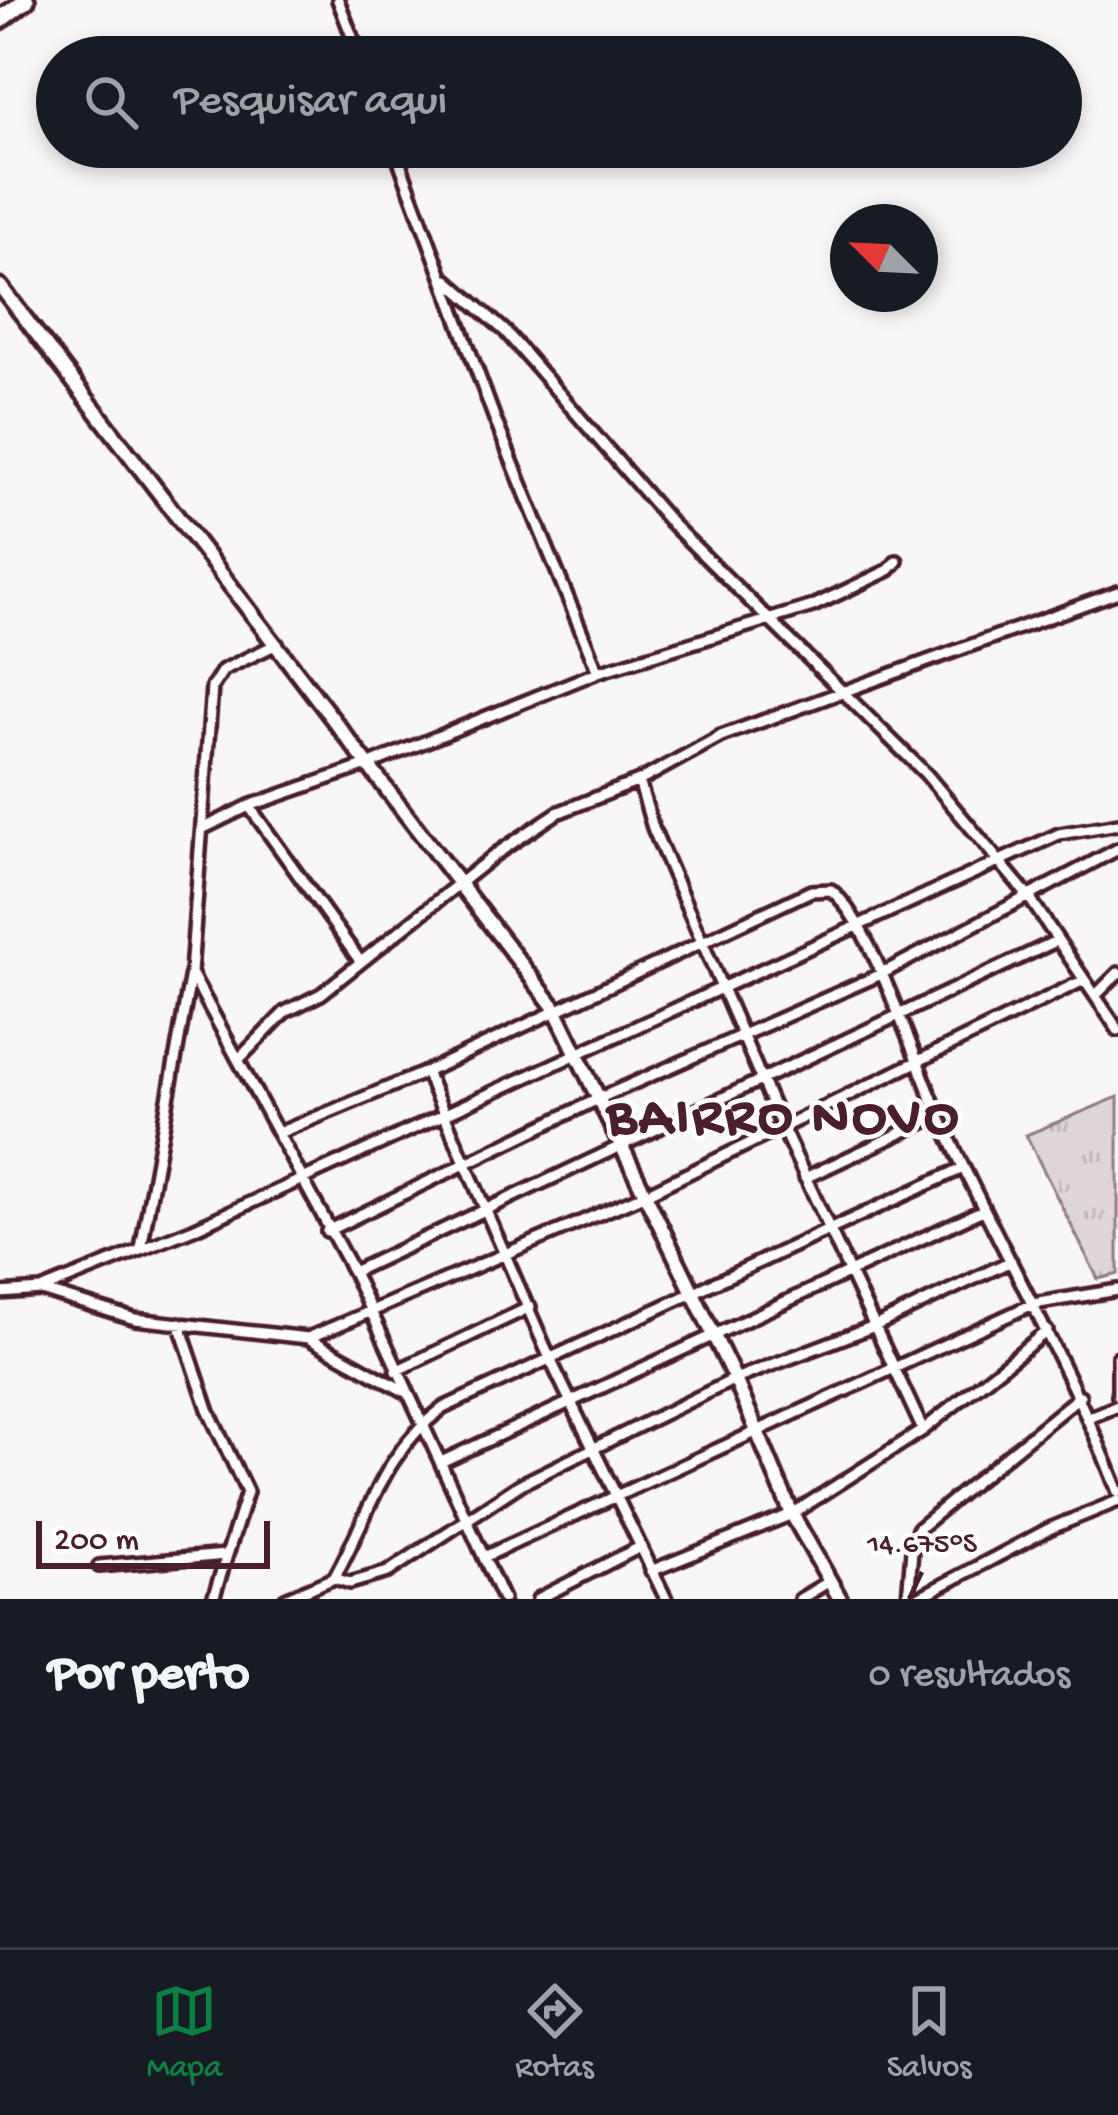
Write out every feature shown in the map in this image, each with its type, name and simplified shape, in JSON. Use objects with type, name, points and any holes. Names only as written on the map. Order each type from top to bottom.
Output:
[{"type":"main road","points":[[0,20],[26,0]]},
{"type":"street","points":[[338,0],[352,36]]},
{"type":"street","points":[[402,168],[496,422],[598,672]]},
{"type":"street","points":[[447,280],[505,331],[671,523],[926,774],[1029,898],[1118,1030]]},
{"type":"street","points":[[0,286],[554,1007],[736,1378],[792,1514],[840,1599]]},
{"type":"street","points":[[204,828],[249,806],[370,764],[598,672],[813,606],[889,570],[897,561]]},
{"type":"street","points":[[239,1059],[285,1012],[321,994],[557,813],[639,781],[722,736],[1118,592]]},
{"type":"street","points":[[141,1248],[191,973],[214,680],[223,670],[277,644]]},
{"type":"street","points":[[639,781],[653,828],[782,1127],[923,1430]]},
{"type":"street","points":[[249,806],[360,961]]},
{"type":"street","points":[[0,1293],[40,1290],[141,1248],[443,1116],[1059,834],[1118,824]]},
{"type":"street","points":[[327,1231],[600,1098],[879,975],[1118,849]]},
{"type":"street","points":[[281,1132],[426,1072],[554,1007],[824,888],[837,893],[858,925],[983,1210],[1090,1417],[1118,1492]]},
{"type":"street","points":[[353,1272],[1056,941]]},
{"type":"street","points":[[191,973],[353,1272],[419,1426],[441,1462],[503,1599]]},
{"type":"street","points":[[1095,996],[1118,974]]},
{"type":"street","points":[[308,1338],[374,1315],[646,1194],[1082,982]]},
{"type":"street","points":[[426,1072],[510,1256],[551,1361],[667,1599]]},
{"type":"street","points":[[805,1178],[939,1115]]},
{"type":"street","points":[[334,1578],[364,1509],[419,1426],[463,1399],[963,1168]]},
{"type":"street","points":[[441,1462],[983,1210]]},
{"type":"street","points":[[285,1599],[334,1578],[350,1583],[388,1572],[464,1518],[736,1378],[877,1325],[1011,1261]]},
{"type":"street","points":[[484,1557],[1033,1304],[1118,1289]]},
{"type":"street","points":[[40,1290],[102,1312],[308,1338],[404,1390]]},
{"type":"street","points":[[396,1370],[530,1307]]},
{"type":"street","points":[[179,1323],[209,1412],[247,1492],[213,1599]]},
{"type":"street","points":[[651,1570],[792,1514],[923,1430],[1047,1331]]},
{"type":"street","points":[[1090,1417],[1118,1401],[1118,1357]]},
{"type":"street","points":[[1080,1396],[919,1528],[913,1538],[912,1599],[1049,1529],[1118,1501]]},
{"type":"street","points":[[538,1599],[640,1547]]},
{"type":"street","points":[[99,1566],[226,1555]]},
{"type":"street","points":[[800,1599],[830,1581]]},
{"type":"green space","points":[[1118,1097],[1118,1274],[1098,1279],[1026,1135]]},
{"type":"district","name":"BAIRRO NOVO","points":[[784,1120]]}]
